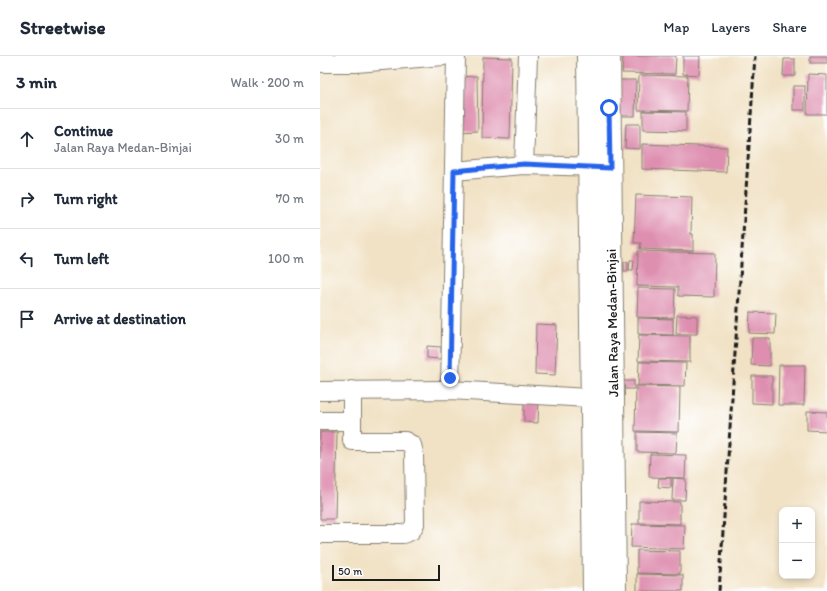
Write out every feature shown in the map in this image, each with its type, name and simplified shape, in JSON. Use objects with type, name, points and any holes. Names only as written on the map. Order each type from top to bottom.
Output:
[{"type":"main road","name":"Jalan Raya Medan-Binjai","points":[[588,56],[588,167],[594,591]]},
{"type":"main road","name":"Jalan Raya Medan-Binjai","points":[[609,56],[615,591]]},
{"type":"street","points":[[320,63],[355,59],[444,56]]},
{"type":"street","points":[[450,390],[456,56]]},
{"type":"street","points":[[524,164],[528,56]]},
{"type":"street","points":[[454,171],[524,164],[610,168]]},
{"type":"street","points":[[320,534],[403,534],[411,531],[415,524],[414,453],[412,445],[405,441],[352,442],[352,390]]},
{"type":"street","points":[[320,391],[450,390],[614,399]]},
{"type":"street","points":[[320,421],[352,421]]},
{"type":"building","points":[[623,56],[676,56],[675,74],[622,73]]},
{"type":"building","points":[[683,56],[700,56],[699,75],[683,74]]},
{"type":"building","points":[[810,56],[827,56],[827,63],[810,63]]},
{"type":"building","points":[[483,57],[512,58],[510,139],[482,138]]},
{"type":"building","points":[[784,59],[795,59],[795,76],[783,76]]},
{"type":"building","points":[[808,74],[827,75],[827,114],[807,114]]},
{"type":"building","points":[[639,75],[688,76],[687,111],[638,110]]},
{"type":"building","points":[[477,76],[478,131],[459,132],[458,77]]},
{"type":"building","points":[[620,80],[636,80],[635,116],[619,116]]},
{"type":"building","points":[[793,86],[805,86],[805,110],[793,110]]},
{"type":"building","points":[[643,111],[686,112],[686,131],[643,130]]},
{"type":"building","points":[[626,124],[640,124],[640,149],[625,148]]},
{"type":"building","points":[[642,144],[727,147],[726,172],[642,169]]},
{"type":"building","points":[[636,195],[692,197],[691,234],[693,234],[693,251],[640,249],[641,243],[634,243]]},
{"type":"building","points":[[638,251],[715,253],[714,297],[678,296],[678,287],[637,286]]},
{"type":"building","points":[[630,260],[634,260],[633,270],[629,270]]},
{"type":"building","points":[[624,262],[628,262],[628,271],[624,271]]},
{"type":"building","points":[[638,288],[675,289],[674,318],[637,317]]},
{"type":"building","points":[[750,312],[776,313],[775,334],[749,333]]},
{"type":"building","points":[[677,315],[697,316],[697,334],[676,334]]},
{"type":"building","points":[[638,318],[673,319],[673,335],[638,334]]},
{"type":"building","points":[[536,324],[557,325],[555,375],[535,374]]},
{"type":"building","points":[[639,335],[690,336],[690,362],[638,361]]},
{"type":"building","points":[[752,338],[770,338],[770,366],[751,365]]},
{"type":"building","points":[[427,346],[441,347],[441,359],[427,358]]},
{"type":"building","points":[[639,362],[686,363],[685,386],[638,385]]},
{"type":"building","points":[[779,365],[805,365],[804,405],[778,405]]},
{"type":"building","points":[[752,376],[772,376],[772,404],[752,403]]},
{"type":"building","points":[[622,381],[634,381],[634,389],[622,389]]},
{"type":"building","points":[[636,386],[680,387],[679,432],[635,431]]},
{"type":"building","points":[[524,399],[539,399],[538,423],[524,422]]},
{"type":"building","points":[[807,411],[827,412],[827,431],[807,430]]},
{"type":"building","points":[[320,432],[337,432],[335,519],[320,519]]},
{"type":"building","points":[[637,432],[677,433],[676,453],[637,452]]},
{"type":"building","points":[[650,454],[686,455],[685,478],[649,477]]},
{"type":"building","points":[[659,478],[671,478],[671,488],[658,487]]},
{"type":"building","points":[[673,478],[686,479],[685,500],[672,500]]},
{"type":"building","points":[[639,501],[680,502],[680,524],[639,523]]},
{"type":"building","points":[[632,524],[685,525],[684,549],[631,547]]},
{"type":"building","points":[[637,550],[680,551],[680,574],[637,573]]},
{"type":"building","points":[[637,574],[683,575],[683,591],[637,591]]},
{"type":"railway","points":[[719,591],[755,56]]},
{"type":"route","points":[[450,378],[454,171],[524,164],[610,168],[609,108]]}]
